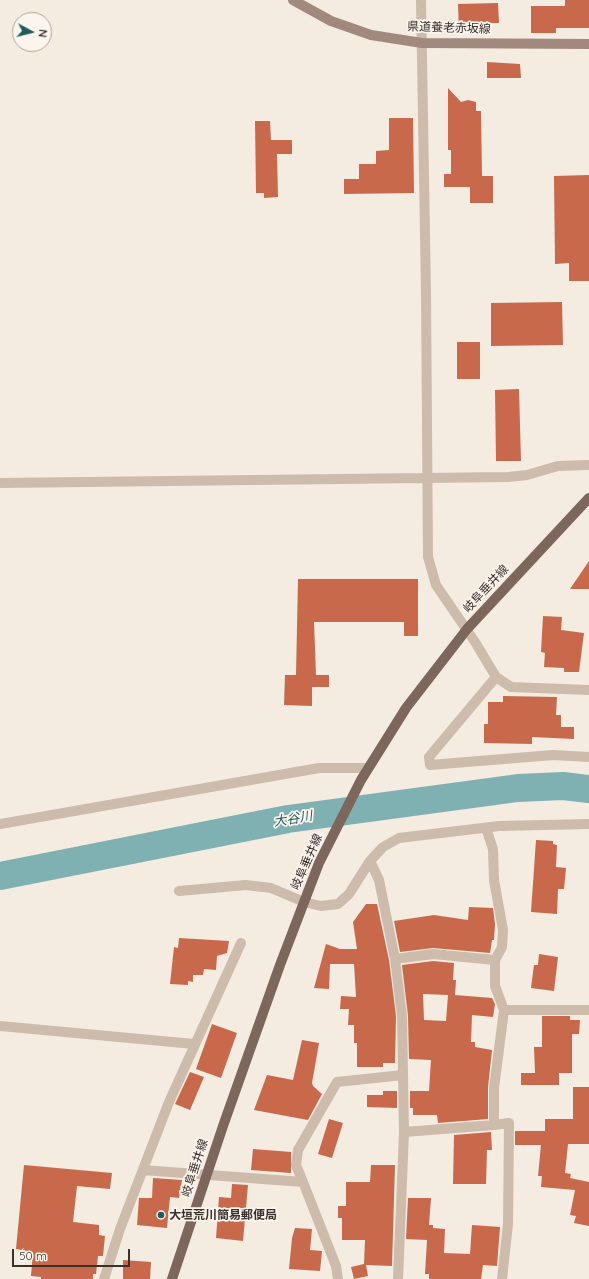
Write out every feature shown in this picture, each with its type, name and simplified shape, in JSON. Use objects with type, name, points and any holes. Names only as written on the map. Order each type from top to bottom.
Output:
[{"type":"main road","name":"県道養老赤坂線","points":[[293,0],[331,21],[371,35],[422,43],[589,44]]},
{"type":"main road","name":"岐阜垂井線","points":[[172,1279],[206,1175],[280,965],[320,863],[361,780],[406,708],[467,629],[589,498]]},
{"type":"street","points":[[421,0],[428,557],[436,585],[467,629],[496,677],[510,687],[589,690]]},
{"type":"street","points":[[0,483],[508,477],[527,475],[558,466],[589,465]]},
{"type":"street","points":[[496,677],[429,757],[430,766],[553,755],[589,757]]},
{"type":"street","points":[[0,824],[319,768],[368,768]]},
{"type":"street","points":[[179,891],[246,884],[271,888],[304,902],[321,906],[338,904],[349,894],[370,861],[383,847],[399,838],[486,828],[589,824]]},
{"type":"street","points":[[486,828],[493,849],[494,880],[503,930],[502,947],[495,960],[494,986],[504,1010],[494,1088],[494,1125]]},
{"type":"street","points":[[370,861],[379,880],[395,959],[402,1016],[404,1132],[398,1279]]},
{"type":"street","points":[[104,1279],[143,1170],[194,1044],[241,943]]},
{"type":"street","points":[[395,959],[433,954],[495,960]]},
{"type":"street","points":[[504,1010],[589,1010]]},
{"type":"street","points":[[0,1026],[194,1044]]},
{"type":"street","points":[[338,1279],[336,1266],[296,1165],[298,1150],[337,1082],[403,1075]]},
{"type":"street","points":[[404,1132],[509,1123],[508,1224],[502,1279]]},
{"type":"street","points":[[143,1170],[304,1182]]},
{"type":"building","points":[[565,0],[589,0],[589,28],[556,28],[556,33],[531,33],[531,6],[565,6]]},
{"type":"building","points":[[498,3],[499,23],[488,23],[488,32],[459,32],[458,4]]},
{"type":"building","points":[[487,62],[520,64],[521,78],[487,78]]},
{"type":"building","points":[[448,88],[461,102],[468,100],[476,102],[476,111],[481,111],[482,176],[493,176],[493,203],[470,203],[470,187],[444,187],[444,174],[451,174],[451,150],[448,150]]},
{"type":"building","points":[[389,118],[413,118],[414,193],[344,194],[344,179],[359,179],[359,164],[376,164],[376,151],[389,150]]},
{"type":"building","points":[[255,121],[270,121],[271,140],[292,140],[292,154],[277,154],[278,197],[264,198],[264,193],[256,193]]},
{"type":"building","points":[[589,175],[589,281],[569,281],[569,263],[555,264],[554,176]]},
{"type":"building","points":[[562,302],[563,345],[491,346],[491,303]]},
{"type":"building","points":[[457,342],[480,342],[480,379],[457,379]]},
{"type":"building","points":[[519,389],[521,461],[496,461],[495,390]]},
{"type":"building","points":[[589,561],[589,589],[570,589]]},
{"type":"building","points":[[298,579],[418,579],[418,636],[404,636],[404,622],[314,622],[316,675],[329,675],[329,687],[312,687],[312,706],[284,705],[285,675],[296,675]]},
{"type":"building","points":[[543,616],[562,617],[561,630],[584,633],[579,672],[564,672],[564,668],[544,667],[545,653],[541,652]]},
{"type":"building","points":[[503,696],[557,697],[556,715],[561,715],[561,727],[574,727],[574,739],[532,737],[532,744],[484,743],[484,724],[488,724],[488,702],[503,702]]},
{"type":"building","points":[[536,840],[553,841],[553,844],[557,845],[556,867],[566,868],[564,889],[558,889],[557,914],[531,912]]},
{"type":"building","points":[[366,904],[377,904],[389,960],[396,1016],[395,1063],[383,1063],[383,1067],[357,1067],[357,1043],[354,1043],[354,1025],[348,1025],[349,1009],[340,1009],[341,996],[356,997],[354,964],[330,964],[329,989],[314,988],[326,944],[340,949],[357,949],[353,922]]},
{"type":"building","points":[[469,907],[493,908],[495,924],[494,940],[492,940],[490,953],[433,948],[400,952],[394,921],[434,915],[468,920]]},
{"type":"building","points":[[179,938],[229,941],[227,953],[217,956],[216,970],[204,969],[203,975],[193,975],[193,982],[188,981],[188,985],[170,984],[174,947],[178,948]]},
{"type":"building","points":[[539,954],[558,957],[554,991],[531,988],[534,965],[538,965]]},
{"type":"building","points":[[433,961],[454,963],[453,980],[456,980],[455,995],[492,998],[495,1004],[493,1017],[472,1015],[471,1042],[475,1042],[475,1047],[492,1050],[488,1087],[488,1119],[438,1123],[437,1115],[413,1115],[413,1108],[410,1108],[410,1091],[429,1091],[431,1060],[409,1059],[408,1016],[402,965]],"holes":[[[423,994],[448,995],[446,1021],[424,1020]]]},
{"type":"building","points":[[542,1016],[570,1016],[570,1020],[580,1020],[579,1034],[572,1034],[572,1073],[559,1073],[559,1085],[521,1085],[521,1073],[535,1073],[534,1047],[542,1047]]},
{"type":"building","points":[[212,1024],[237,1033],[221,1078],[196,1069]]},
{"type":"building","points":[[302,1040],[319,1043],[312,1083],[313,1086],[322,1094],[308,1120],[254,1110],[267,1075],[293,1080]]},
{"type":"building","points":[[190,1072],[204,1077],[190,1110],[175,1104]]},
{"type":"building","points":[[573,1087],[589,1087],[589,1144],[568,1144],[565,1173],[571,1174],[570,1178],[589,1182],[589,1226],[574,1223],[576,1216],[570,1215],[575,1190],[541,1187],[542,1176],[538,1176],[541,1145],[515,1145],[515,1131],[545,1131],[545,1119],[573,1119]]},
{"type":"building","points":[[383,1091],[397,1091],[397,1108],[367,1107],[367,1095],[383,1095]]},
{"type":"building","points":[[329,1119],[343,1123],[332,1158],[318,1154]]},
{"type":"building","points":[[491,1132],[492,1150],[487,1150],[486,1184],[453,1184],[454,1135]]},
{"type":"building","points":[[253,1149],[291,1152],[291,1173],[251,1170]]},
{"type":"building","points":[[24,1165],[112,1173],[110,1189],[77,1186],[73,1222],[99,1225],[99,1235],[105,1236],[103,1256],[98,1256],[96,1274],[93,1274],[93,1279],[41,1279],[41,1277],[31,1276],[33,1252],[16,1249]]},
{"type":"building","points":[[371,1165],[395,1165],[392,1266],[366,1265],[368,1276],[354,1279],[351,1267],[364,1264],[365,1240],[342,1240],[342,1218],[338,1218],[338,1206],[346,1206],[346,1182],[370,1182]]},
{"type":"building","points":[[153,1178],[182,1180],[179,1198],[170,1197],[167,1228],[137,1225],[139,1198],[152,1198]]},
{"type":"building","points":[[232,1184],[248,1185],[243,1241],[216,1238],[219,1197],[231,1198]]},
{"type":"building","points":[[408,1198],[431,1198],[429,1225],[433,1225],[433,1228],[445,1229],[444,1253],[470,1254],[472,1225],[500,1227],[497,1266],[483,1265],[481,1279],[429,1279],[429,1274],[425,1274],[427,1240],[406,1239]]},
{"type":"building","points":[[295,1228],[312,1229],[310,1250],[322,1251],[320,1271],[289,1269],[292,1238]]},
{"type":"building","points":[[123,1260],[151,1262],[150,1279],[123,1279]]},
{"type":"waterway","name":"大谷川","points":[[0,876],[288,819],[518,788],[563,786],[589,789]]},
{"type":"place","name":"大垣荒川簡易郵便局","points":[[161,1215]]}]
